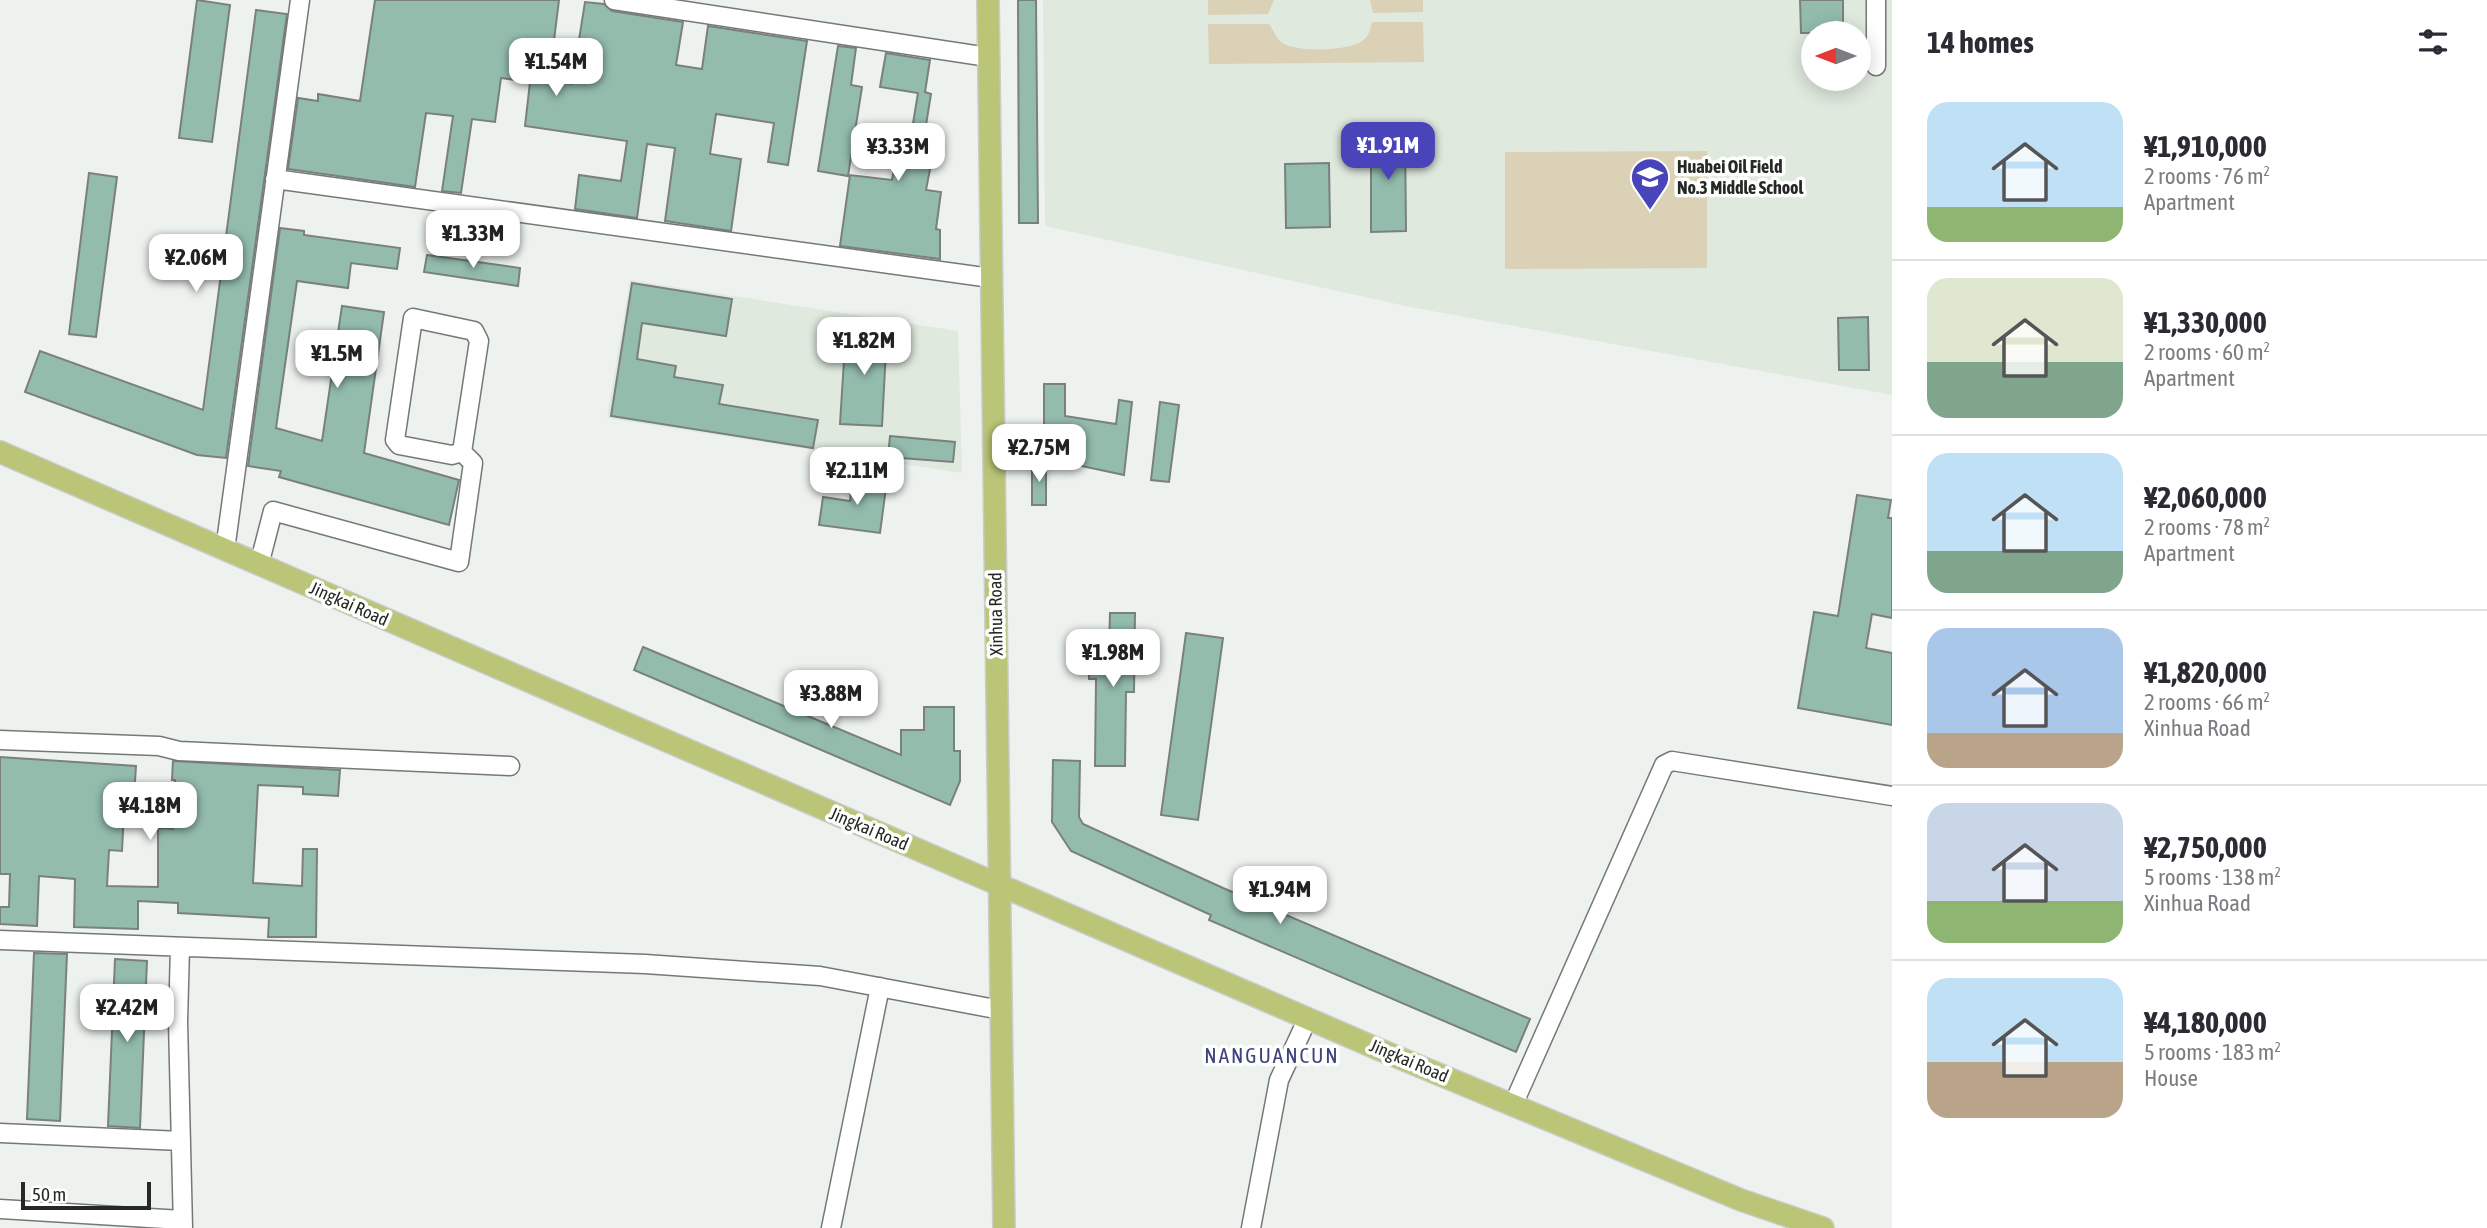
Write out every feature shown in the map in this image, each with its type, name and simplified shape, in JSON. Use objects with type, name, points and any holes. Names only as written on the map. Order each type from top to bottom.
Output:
[{"type":"main road","name":"Xinhua Road","points":[[988,0],[1004,1228]]},
{"type":"main road","name":"Jingkai Road","points":[[0,452],[999,886],[1741,1200]]},
{"type":"main road","points":[[1741,1200],[1789,1228]]},
{"type":"main road","points":[[1741,1200],[1823,1228]]},
{"type":"street","points":[[225,550],[300,0]]},
{"type":"street","points":[[614,0],[988,57]]},
{"type":"street","points":[[1876,0],[1876,66]]},
{"type":"street","points":[[275,179],[991,278]]},
{"type":"street","points":[[413,318],[474,331],[479,341],[462,452],[452,455],[399,445],[395,440],[413,318]]},
{"type":"street","points":[[259,565],[272,510],[459,562],[473,463],[462,452]]},
{"type":"street","points":[[0,740],[159,746],[179,751],[360,761],[510,766]]},
{"type":"street","points":[[1513,1105],[1664,765],[1672,761],[1892,796]]},
{"type":"street","points":[[0,940],[645,964],[820,976],[1001,1010]]},
{"type":"street","points":[[0,1209],[183,1224],[180,947]]},
{"type":"street","points":[[831,1228],[880,987]]},
{"type":"street","points":[[1251,1228],[1279,1080],[1308,1018]]},
{"type":"street","points":[[0,1133],[181,1141]]},
{"type":"shaded area","points":[[1043,0],[1892,0],[1892,395],[1410,307],[1045,226]]},
{"type":"shaded area","points":[[1208,0],[1274,0],[1268,14],[1208,15]]},
{"type":"shaded area","points":[[1370,0],[1423,0],[1423,12],[1373,13]]},
{"type":"shaded area","points":[[1372,22],[1423,22],[1424,62],[1209,64],[1208,24],[1269,24],[1279,40],[1288,46],[1322,49],[1346,47],[1362,41],[1368,35]]},
{"type":"shaded area","points":[[1707,151],[1707,268],[1505,269],[1505,152]]},
{"type":"shaded area","points":[[630,280],[958,331],[962,473],[607,418]]},
{"type":"building","points":[[197,0],[230,5],[212,142],[179,138]]},
{"type":"building","points":[[375,0],[559,0],[549,81],[572,84],[585,2],[604,4],[612,11],[683,22],[676,65],[702,69],[708,26],[807,41],[788,165],[768,162],[774,123],[716,114],[710,154],[741,159],[731,231],[665,221],[675,148],[647,144],[637,218],[575,209],[579,175],[621,181],[627,141],[525,126],[530,82],[501,78],[495,122],[472,119],[461,193],[442,191],[453,116],[426,113],[415,187],[288,169],[298,98],[318,101],[318,94],[360,101]]},
{"type":"building","points":[[1018,0],[1036,0],[1038,223],[1019,223]]},
{"type":"building","points":[[1800,0],[1843,0],[1843,21],[1801,21],[1801,33]]},
{"type":"building","points":[[256,10],[287,14],[226,458],[197,455],[25,392],[40,351],[203,410]]},
{"type":"building","points":[[838,46],[856,48],[851,85],[862,87],[848,176],[818,171]]},
{"type":"building","points":[[886,53],[930,60],[925,92],[931,94],[920,162],[931,164],[926,190],[941,192],[936,229],[940,230],[940,259],[840,246],[850,175],[892,180],[896,158],[907,160],[918,93],[880,87]]},
{"type":"building","points":[[1405,131],[1406,231],[1371,232],[1371,132]]},
{"type":"building","points":[[1329,163],[1330,227],[1286,228],[1285,164]]},
{"type":"building","points":[[89,173],[117,177],[96,337],[69,334]]},
{"type":"building","points":[[280,228],[304,231],[304,235],[400,248],[397,269],[351,263],[348,288],[297,281],[276,428],[322,441],[342,306],[384,312],[364,453],[459,480],[449,525],[279,477],[281,471],[248,466]]},
{"type":"building","points":[[427,255],[520,268],[518,286],[424,272]]},
{"type":"building","points":[[632,283],[732,299],[726,336],[642,323],[637,359],[676,366],[674,377],[723,385],[719,404],[818,420],[813,448],[611,416]]},
{"type":"building","points":[[1868,317],[1869,370],[1839,370],[1838,318]]},
{"type":"building","points":[[846,328],[887,330],[882,426],[840,424]]},
{"type":"building","points":[[1044,384],[1065,384],[1065,416],[1116,424],[1119,400],[1132,402],[1124,475],[1044,458]]},
{"type":"building","points":[[1160,402],[1179,405],[1169,482],[1151,480]]},
{"type":"building","points":[[890,436],[955,442],[953,462],[888,457]]},
{"type":"building","points":[[1032,462],[1046,462],[1046,505],[1032,505]]},
{"type":"building","points":[[853,475],[887,480],[880,533],[819,525],[823,497],[850,501]]},
{"type":"building","points":[[1857,495],[1891,500],[1888,518],[1892,518],[1892,618],[1872,614],[1866,648],[1892,653],[1892,725],[1798,708],[1814,612],[1838,616]]},
{"type":"building","points":[[1110,613],[1135,613],[1134,692],[1126,692],[1125,766],[1095,766],[1096,679],[1089,679],[1089,648],[1109,648]]},
{"type":"building","points":[[1186,633],[1223,638],[1198,820],[1161,815]]},
{"type":"building","points":[[643,647],[901,755],[901,730],[924,730],[924,707],[954,707],[954,751],[960,751],[960,781],[950,805],[634,670]]},
{"type":"building","points":[[0,757],[136,766],[133,812],[124,811],[122,851],[109,850],[107,886],[158,887],[158,828],[173,829],[173,761],[340,770],[338,796],[303,794],[303,787],[258,785],[253,883],[302,886],[303,849],[317,849],[316,937],[268,937],[269,918],[178,913],[178,903],[138,901],[138,929],[74,927],[75,879],[39,876],[37,926],[0,924],[0,907],[9,907],[10,874],[0,874]]},
{"type":"building","points":[[1053,760],[1080,761],[1079,817],[1083,824],[1223,888],[1530,1019],[1516,1052],[1209,920],[1211,915],[1071,851],[1052,822]]},
{"type":"building","points":[[34,953],[67,954],[60,1121],[27,1119]]},
{"type":"building","points":[[115,959],[147,961],[140,1128],[108,1126]]},
{"type":"place","name":"Huabei Oil Field No.3 Middle School","points":[[1650,211]]},
{"type":"district","name":"NANGUANCUN","points":[[1272,1056]]}]
